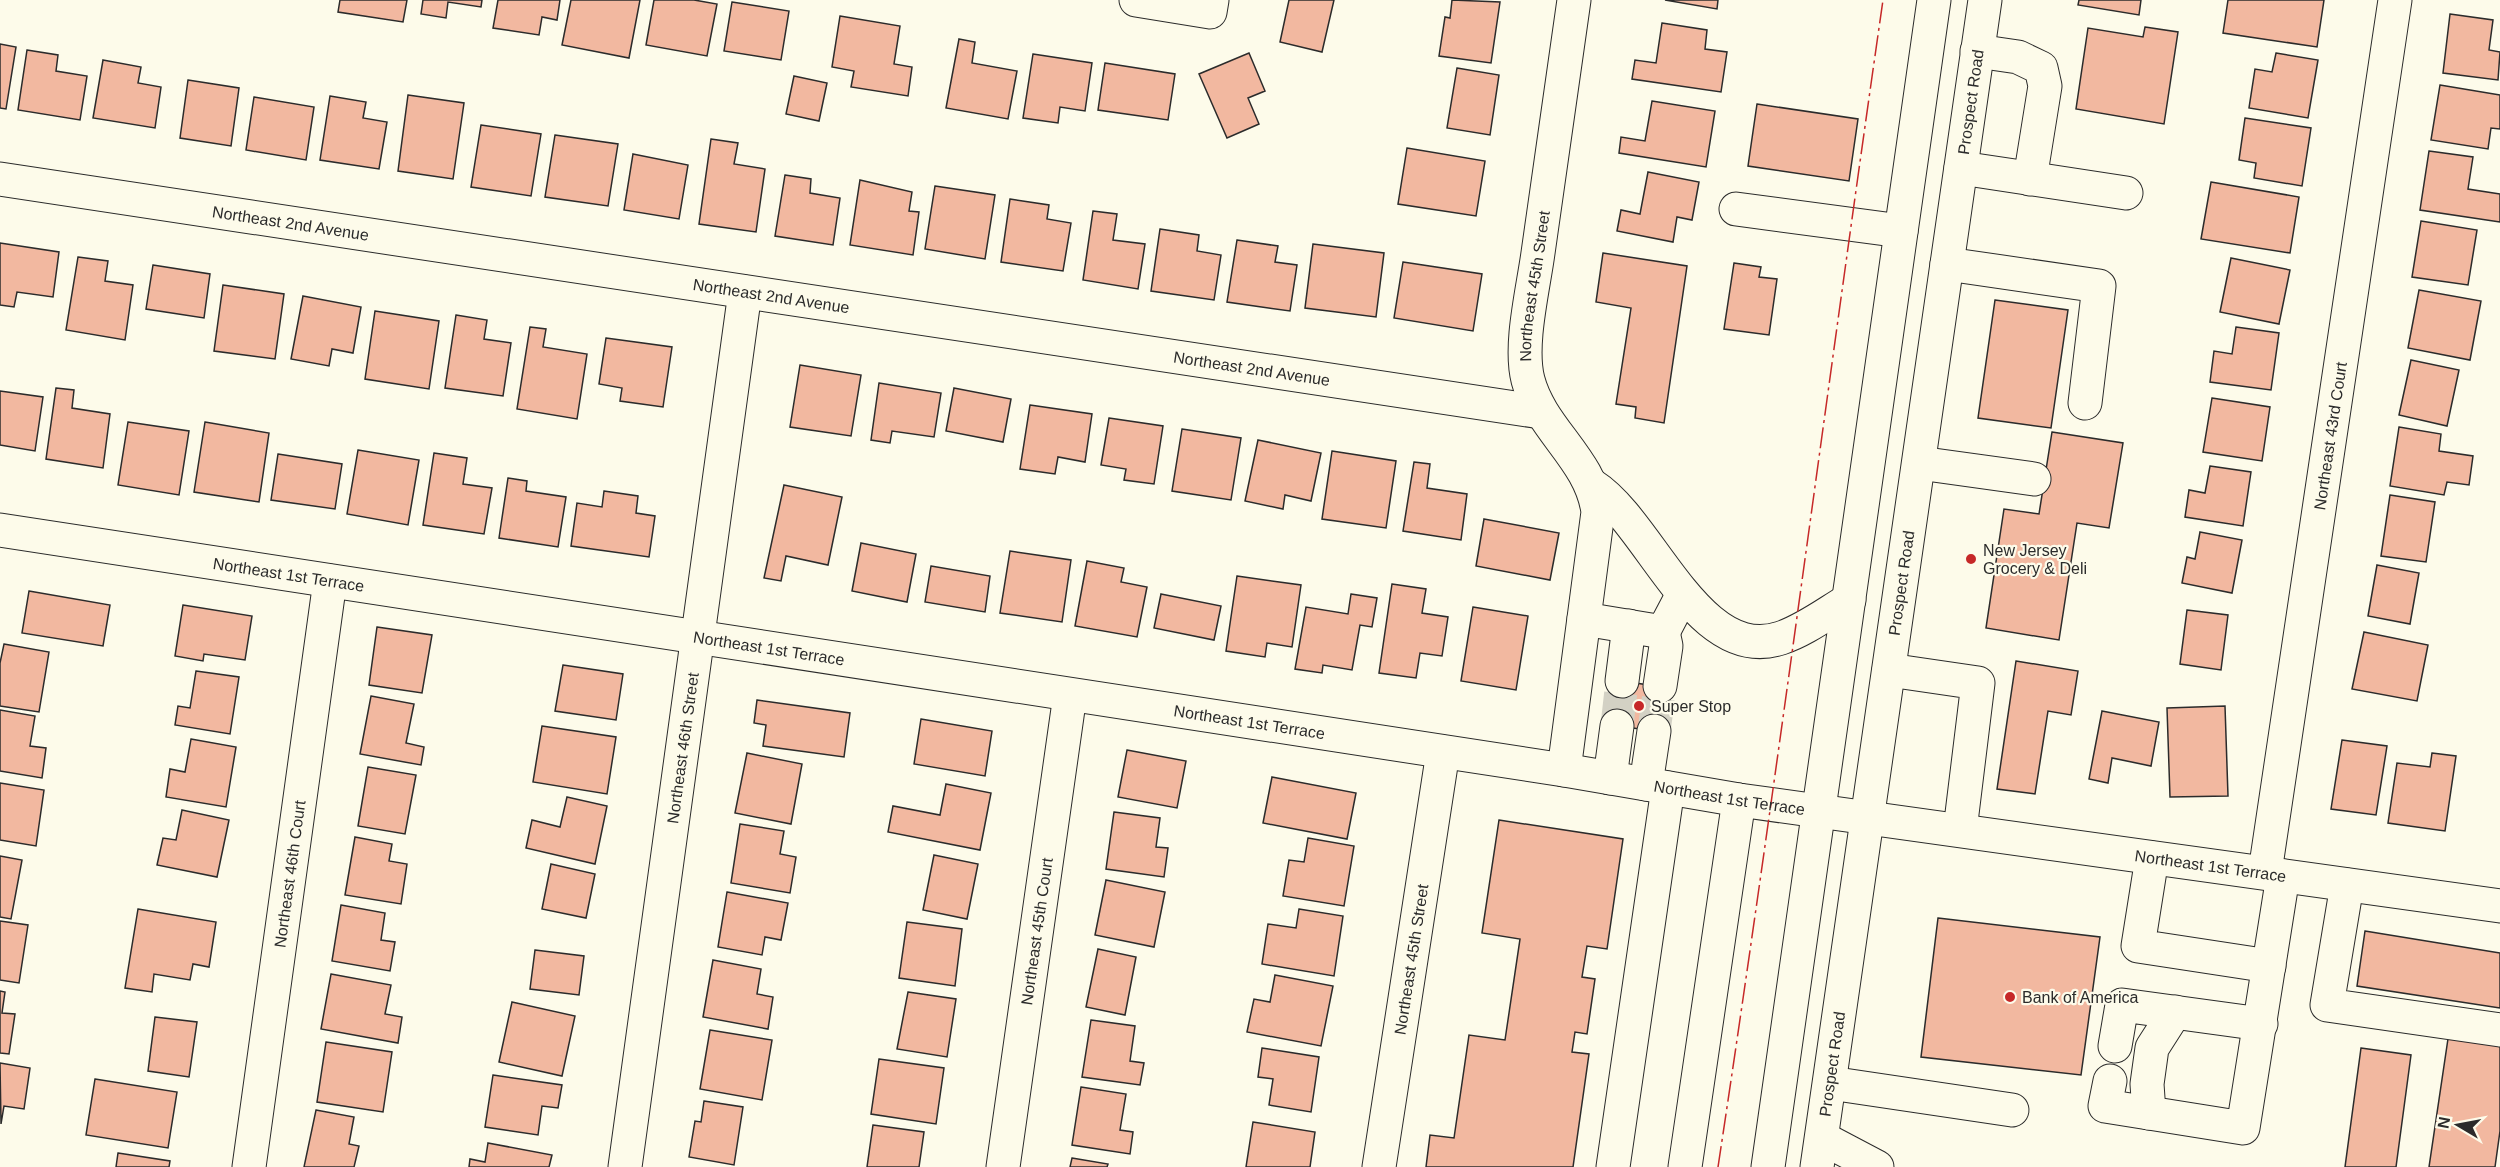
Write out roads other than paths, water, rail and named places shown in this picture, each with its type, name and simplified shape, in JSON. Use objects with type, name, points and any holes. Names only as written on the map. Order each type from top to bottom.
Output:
[{"type":"street","points":[[1136,0],[1211,6]]},
{"type":"street","name":"Northeast 45th Street","points":[[1564,770],[1597,525],[1596,498],[1593,486],[1580,463],[1541,412],[1528,380],[1527,336],[1574,0]]},
{"type":"street","points":[[1768,1167],[1934,0]]},
{"type":"street","name":"Prospect Road","points":[[1820,1152],[1985,0]]},
{"type":"street","name":"Northeast 43rd Court","points":[[2149,1113],[2243,1128],[2269,966],[2274,874],[2395,0]]},
{"type":"street","points":[[1977,51],[2018,57],[2041,68],[2045,86],[2030,179]]},
{"type":"street","points":[[1961,168],[2126,193]]},
{"type":"street","name":"Northeast 2nd Avenue","points":[[0,178],[1541,412]]},
{"type":"street","points":[[1736,209],[1901,231]]},
{"type":"street","points":[[1947,264],[2099,286],[2085,403]]},
{"type":"street","name":"Northeast 46th Street","points":[[625,1167],[745,292]]},
{"type":"street","points":[[1919,463],[2034,479]]},
{"type":"street","points":[[1593,486],[1622,511],[1683,594],[1712,623],[1752,641],[1779,639],[1791,634],[1849,600]]},
{"type":"street","name":"Northeast 1st Terrace","points":[[0,530],[1564,770],[1739,800],[2500,906]]},
{"type":"street","name":"Northeast 46th Court","points":[[249,1167],[330,581]]},
{"type":"street","points":[[1660,686],[1666,646],[1663,632],[1683,594]]},
{"type":"street","points":[[1584,619],[1663,632]]},
{"type":"street","points":[[1622,681],[1629,626]]},
{"type":"street","points":[[1889,670],[1978,682],[1960,830]]},
{"type":"street","name":"Northeast 45th Court","points":[[1003,1167],[1070,695]]},
{"type":"street","points":[[1610,778],[1617,726]]},
{"type":"street","points":[[1613,1167],[1657,786],[1654,731]]},
{"type":"street","name":"Northeast 45th Street","points":[[1379,1167],[1443,752]]},
{"type":"street","points":[[1685,1167],[1739,800]]},
{"type":"street","points":[[2152,858],[2138,946],[2269,966]]},
{"type":"street","points":[[2347,885],[2327,1005],[2500,1030]]},
{"type":"street","points":[[2115,1046],[2122,1005],[2260,1024]]},
{"type":"street","points":[[2110,1081],[2105,1106],[2149,1113],[2147,1084],[2152,1048],[2175,1012]]},
{"type":"street","points":[[1830,1083],[2012,1110]]},
{"type":"street","points":[[1820,1152],[1877,1167]]},
{"type":"tunnel","points":[[1617,726],[1622,681]]},
{"type":"tunnel","points":[[1654,731],[1660,686]]},
{"type":"place","name":"New Jersey Grocery & Deli","points":[[1971,559]]},
{"type":"place","name":"Super Stop","points":[[1639,706]]},
{"type":"place","name":"Bank of America","points":[[2010,997]]}]
